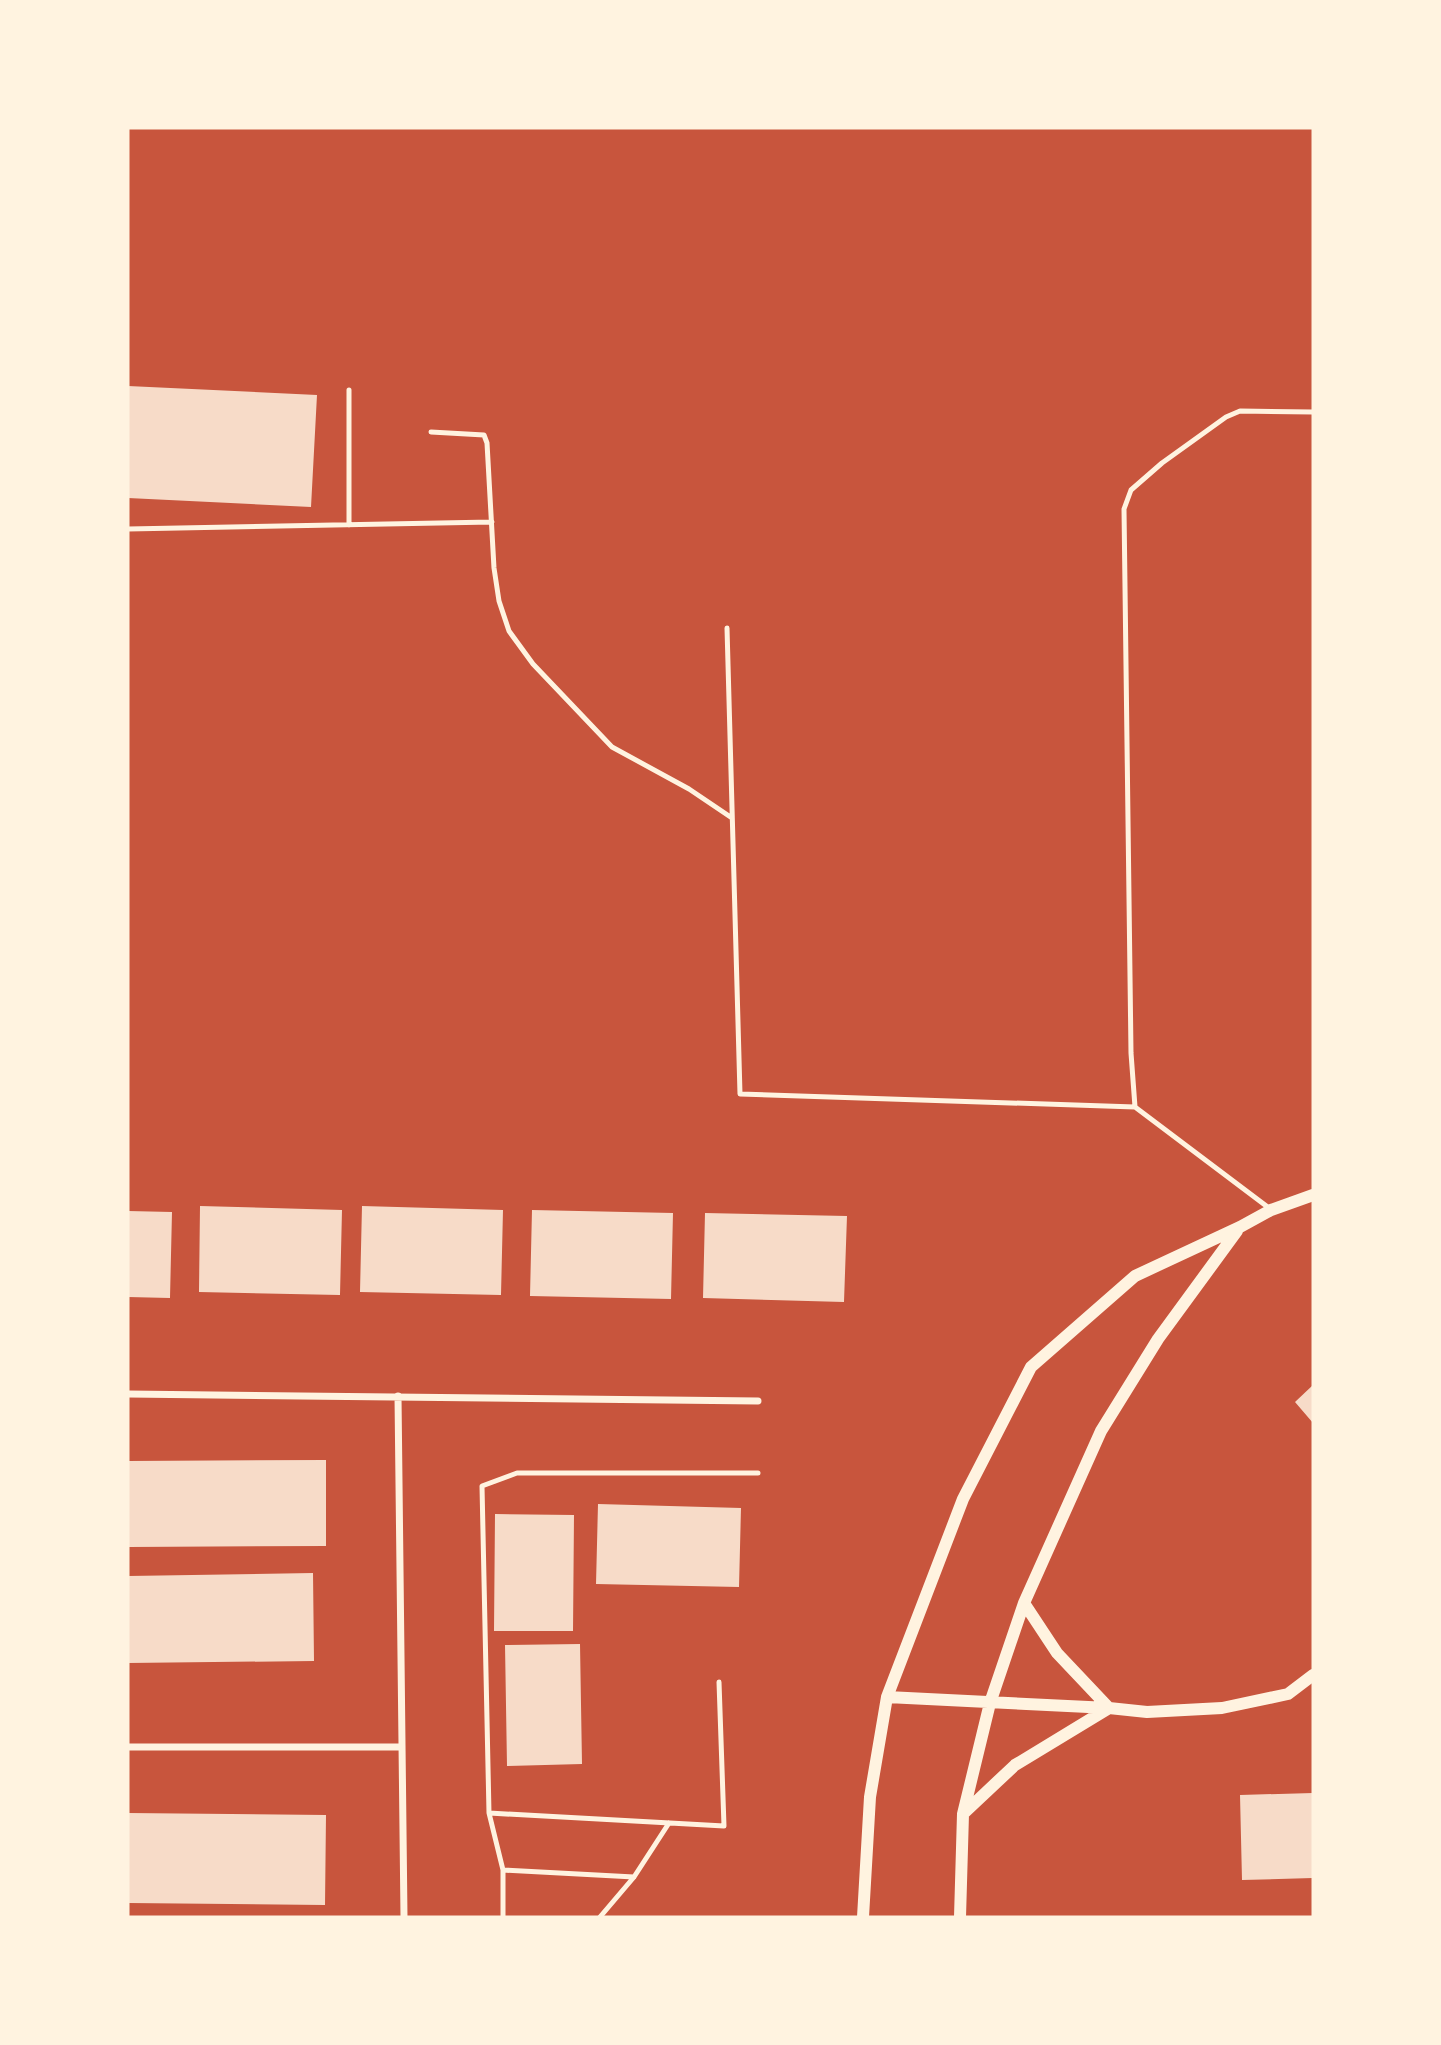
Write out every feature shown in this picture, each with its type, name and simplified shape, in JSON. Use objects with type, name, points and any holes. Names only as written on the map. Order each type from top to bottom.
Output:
[{"type":"street","points":[[863,1917],[870,1797],[887,1697],[963,1499],[1031,1367],[1135,1276],[1270,1210],[1313,1195]]},
{"type":"street","points":[[960,1917],[963,1814],[990,1703],[1024,1603],[1101,1432],[1158,1339],[1240,1227]]},
{"type":"street","points":[[128,1394],[758,1401]]},
{"type":"street","points":[[398,1396],[404,1917]]},
{"type":"street","points":[[1024,1603],[1057,1653],[1110,1708]]},
{"type":"street","points":[[887,1697],[1147,1712],[1222,1708],[1288,1694],[1313,1675]]},
{"type":"street","points":[[963,1814],[1015,1765],[1110,1708]]},
{"type":"street","points":[[128,1747],[402,1747]]},
{"type":"lane","points":[[349,390],[349,525]]},
{"type":"lane","points":[[1136,1107],[1131,1053],[1124,509],[1130,490],[1162,463],[1226,417],[1240,411],[1313,412]]},
{"type":"lane","points":[[431,432],[484,435],[487,443],[494,569],[499,601],[509,631],[533,664],[612,747],[689,789],[732,818]]},
{"type":"lane","points":[[128,529],[492,522]]},
{"type":"lane","points":[[727,628],[740,1094],[1136,1107],[1270,1210]]},
{"type":"lane","points":[[503,1917],[503,1870],[489,1813],[482,1486],[517,1473],[758,1473]]},
{"type":"lane","points":[[489,1813],[724,1826],[719,1682]]},
{"type":"lane","points":[[600,1917],[634,1877],[669,1823]]},
{"type":"lane","points":[[503,1870],[634,1877]]},
{"type":"building","points":[[128,386],[317,395],[311,507],[128,498]]},
{"type":"building","points":[[200,1206],[342,1210],[340,1295],[199,1292]]},
{"type":"building","points":[[362,1206],[503,1210],[501,1295],[360,1292]]},
{"type":"building","points":[[532,1210],[673,1213],[671,1299],[530,1296]]},
{"type":"building","points":[[128,1211],[172,1212],[170,1298],[128,1297]]},
{"type":"building","points":[[705,1213],[847,1216],[844,1302],[703,1298]]},
{"type":"building","points":[[1313,1385],[1313,1423],[1295,1402]]},
{"type":"building","points":[[326,1460],[326,1546],[128,1547],[128,1461]]},
{"type":"building","points":[[598,1504],[741,1508],[739,1587],[596,1584]]},
{"type":"building","points":[[495,1514],[574,1515],[573,1631],[494,1631]]},
{"type":"building","points":[[313,1573],[314,1661],[128,1663],[128,1576]]},
{"type":"building","points":[[580,1644],[582,1764],[507,1766],[505,1645]]},
{"type":"building","points":[[1313,1793],[1313,1878],[1242,1880],[1240,1795]]},
{"type":"building","points":[[128,1813],[326,1815],[325,1905],[128,1903]]}]
